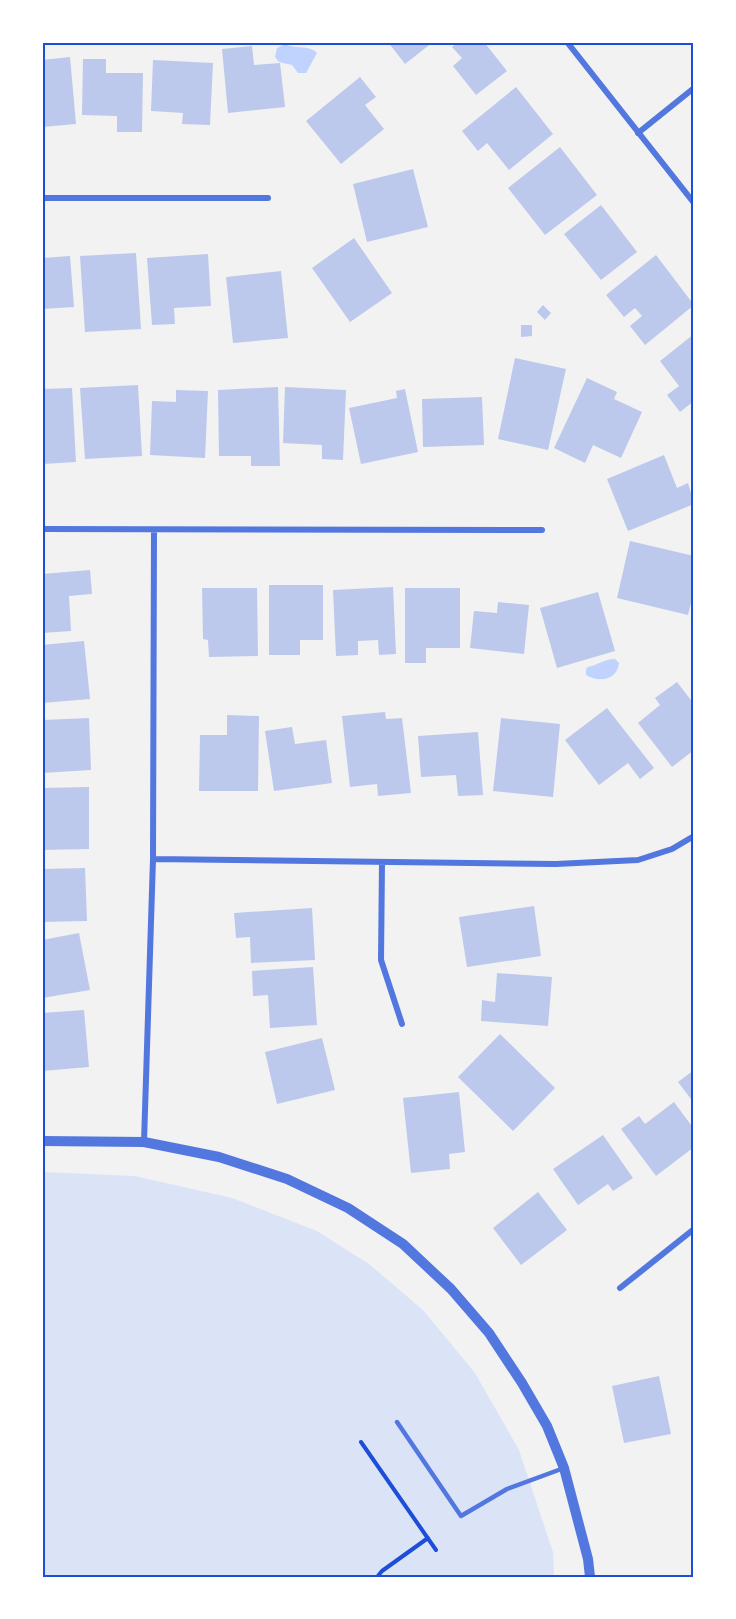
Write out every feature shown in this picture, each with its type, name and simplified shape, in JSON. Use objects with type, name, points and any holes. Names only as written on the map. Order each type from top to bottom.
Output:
[{"type":"street","points":[[567,42],[694,203]]},
{"type":"street","points":[[638,133],[694,88]]},
{"type":"street","points":[[42,198],[268,198]]},
{"type":"street","points":[[42,529],[542,530]]},
{"type":"street","points":[[144,1142],[153,859],[153,530]]},
{"type":"street","points":[[153,859],[556,864],[638,860],[672,849],[694,836]]},
{"type":"street","points":[[382,862],[381,960],[402,1024]]},
{"type":"street","points":[[42,1141],[144,1142],[219,1156],[287,1179],[348,1208],[403,1244],[451,1289],[489,1333],[547,1426],[564,1468],[588,1559],[590,1577]]},
{"type":"street","points":[[620,1288],[694,1229]]},
{"type":"lane","points":[[397,1422],[461,1516],[507,1490],[564,1468]]},
{"type":"path","points":[[361,1442],[436,1550]]},
{"type":"path","points":[[377,1577],[428,1538]]},
{"type":"shaded area","points":[[42,1172],[135,1176],[232,1198],[317,1231],[369,1264],[423,1310],[475,1373],[519,1450],[553,1552],[554,1577],[42,1577]]},
{"type":"water","points":[[285,44],[314,50],[317,53],[306,73],[298,73],[292,65],[279,62],[275,57],[277,48]]},
{"type":"water","points":[[615,659],[619,663],[618,669],[611,676],[597,679],[586,675],[588,667]]},
{"type":"building","points":[[388,42],[433,42],[405,64]]},
{"type":"building","points":[[458,42],[484,42],[507,71],[476,95],[453,66],[462,58],[452,47]]},
{"type":"building","points":[[252,46],[254,65],[280,63],[285,107],[228,113],[222,49]]},
{"type":"building","points":[[70,57],[76,124],[42,127],[42,60]]},
{"type":"building","points":[[83,59],[106,59],[106,73],[143,73],[142,132],[117,132],[117,116],[82,115]]},
{"type":"building","points":[[153,60],[213,63],[210,125],[182,124],[183,113],[151,111]]},
{"type":"building","points":[[360,77],[376,97],[365,105],[384,129],[341,164],[306,121]]},
{"type":"building","points":[[516,87],[553,134],[509,170],[487,143],[478,151],[462,131]]},
{"type":"building","points":[[560,147],[597,195],[545,235],[508,188]]},
{"type":"building","points":[[413,169],[428,227],[367,242],[353,184]]},
{"type":"building","points":[[601,205],[637,252],[601,280],[564,234]]},
{"type":"building","points":[[354,238],[392,293],[350,322],[312,268]]},
{"type":"building","points":[[136,253],[141,329],[85,332],[80,256]]},
{"type":"building","points":[[208,254],[211,306],[174,308],[175,324],[152,325],[147,258]]},
{"type":"building","points":[[656,255],[694,305],[645,345],[630,326],[642,316],[635,308],[624,317],[606,295]]},
{"type":"building","points":[[70,256],[74,307],[42,309],[42,258]]},
{"type":"building","points":[[281,271],[288,338],[233,343],[226,277]]},
{"type":"building","points":[[543,305],[551,313],[545,320],[537,312]]},
{"type":"building","points":[[521,325],[532,325],[532,336],[521,337]]},
{"type":"building","points":[[694,334],[694,401],[680,412],[667,395],[679,386],[660,361]]},
{"type":"building","points":[[515,358],[566,369],[548,450],[498,439]]},
{"type":"building","points":[[587,378],[617,392],[614,399],[642,412],[621,458],[593,445],[585,463],[554,448]]},
{"type":"building","points":[[138,385],[142,456],[85,459],[80,388]]},
{"type":"building","points":[[278,387],[280,466],[251,466],[251,456],[219,456],[218,390]]},
{"type":"building","points":[[285,387],[346,390],[343,460],[322,459],[322,445],[283,443]]},
{"type":"building","points":[[72,388],[76,462],[43,464],[42,389]]},
{"type":"building","points":[[405,389],[418,452],[361,464],[349,408],[397,398],[396,391]]},
{"type":"building","points":[[176,390],[208,391],[205,458],[150,455],[152,401],[176,402]]},
{"type":"building","points":[[482,397],[484,445],[423,447],[422,399]]},
{"type":"building","points":[[664,455],[677,488],[688,483],[694,504],[628,531],[607,479]]},
{"type":"building","points":[[630,541],[694,556],[694,591],[688,615],[617,598]]},
{"type":"building","points":[[90,570],[92,594],[69,596],[71,631],[42,633],[42,574]]},
{"type":"building","points":[[269,585],[323,585],[323,640],[300,640],[300,655],[269,655]]},
{"type":"building","points":[[393,587],[396,654],[379,655],[378,640],[358,641],[358,655],[336,656],[333,590]]},
{"type":"building","points":[[202,588],[257,588],[258,656],[209,657],[208,640],[203,639]]},
{"type":"building","points":[[405,588],[460,588],[460,648],[426,648],[426,663],[405,663]]},
{"type":"building","points":[[598,592],[615,651],[557,668],[540,608]]},
{"type":"building","points":[[498,602],[529,605],[524,654],[470,648],[474,611],[497,613]]},
{"type":"building","points":[[84,641],[90,699],[42,703],[42,645]]},
{"type":"building","points":[[677,682],[694,704],[694,750],[672,767],[638,723],[660,705],[655,698]]},
{"type":"building","points":[[607,708],[654,768],[640,779],[628,763],[599,785],[565,740]]},
{"type":"building","points":[[385,712],[386,719],[402,718],[411,793],[378,796],[377,784],[350,787],[342,716]]},
{"type":"building","points":[[227,715],[259,716],[258,791],[199,791],[200,735],[227,735]]},
{"type":"building","points":[[89,718],[91,770],[42,773],[42,720]]},
{"type":"building","points":[[501,718],[560,724],[553,797],[493,791]]},
{"type":"building","points":[[292,727],[295,744],[326,740],[332,783],[274,791],[265,731]]},
{"type":"building","points":[[478,732],[483,795],[458,796],[456,775],[421,777],[418,736]]},
{"type":"building","points":[[89,787],[89,849],[42,850],[42,788]]},
{"type":"building","points":[[85,868],[87,921],[42,922],[42,869]]},
{"type":"building","points":[[534,906],[541,956],[467,967],[459,917]]},
{"type":"building","points":[[312,908],[315,960],[251,963],[250,937],[236,938],[234,913]]},
{"type":"building","points":[[79,933],[90,990],[42,998],[42,940]]},
{"type":"building","points":[[313,967],[317,1025],[270,1028],[268,995],[253,996],[252,971]]},
{"type":"building","points":[[497,973],[552,977],[548,1026],[481,1021],[482,1000],[495,1002]]},
{"type":"building","points":[[84,1010],[89,1067],[42,1071],[42,1013]]},
{"type":"building","points":[[500,1034],[555,1088],[513,1131],[458,1077]]},
{"type":"building","points":[[322,1038],[335,1090],[277,1104],[265,1052]]},
{"type":"building","points":[[694,1070],[694,1103],[678,1082]]},
{"type":"building","points":[[459,1092],[465,1152],[449,1154],[450,1169],[411,1173],[403,1098]]},
{"type":"building","points":[[674,1102],[694,1129],[694,1147],[656,1176],[621,1129],[639,1116],[645,1124]]},
{"type":"building","points":[[603,1135],[633,1178],[613,1191],[608,1184],[578,1205],[553,1169]]},
{"type":"building","points":[[538,1192],[567,1230],[521,1265],[493,1228]]},
{"type":"building","points":[[659,1376],[671,1434],[624,1443],[612,1386]]}]
